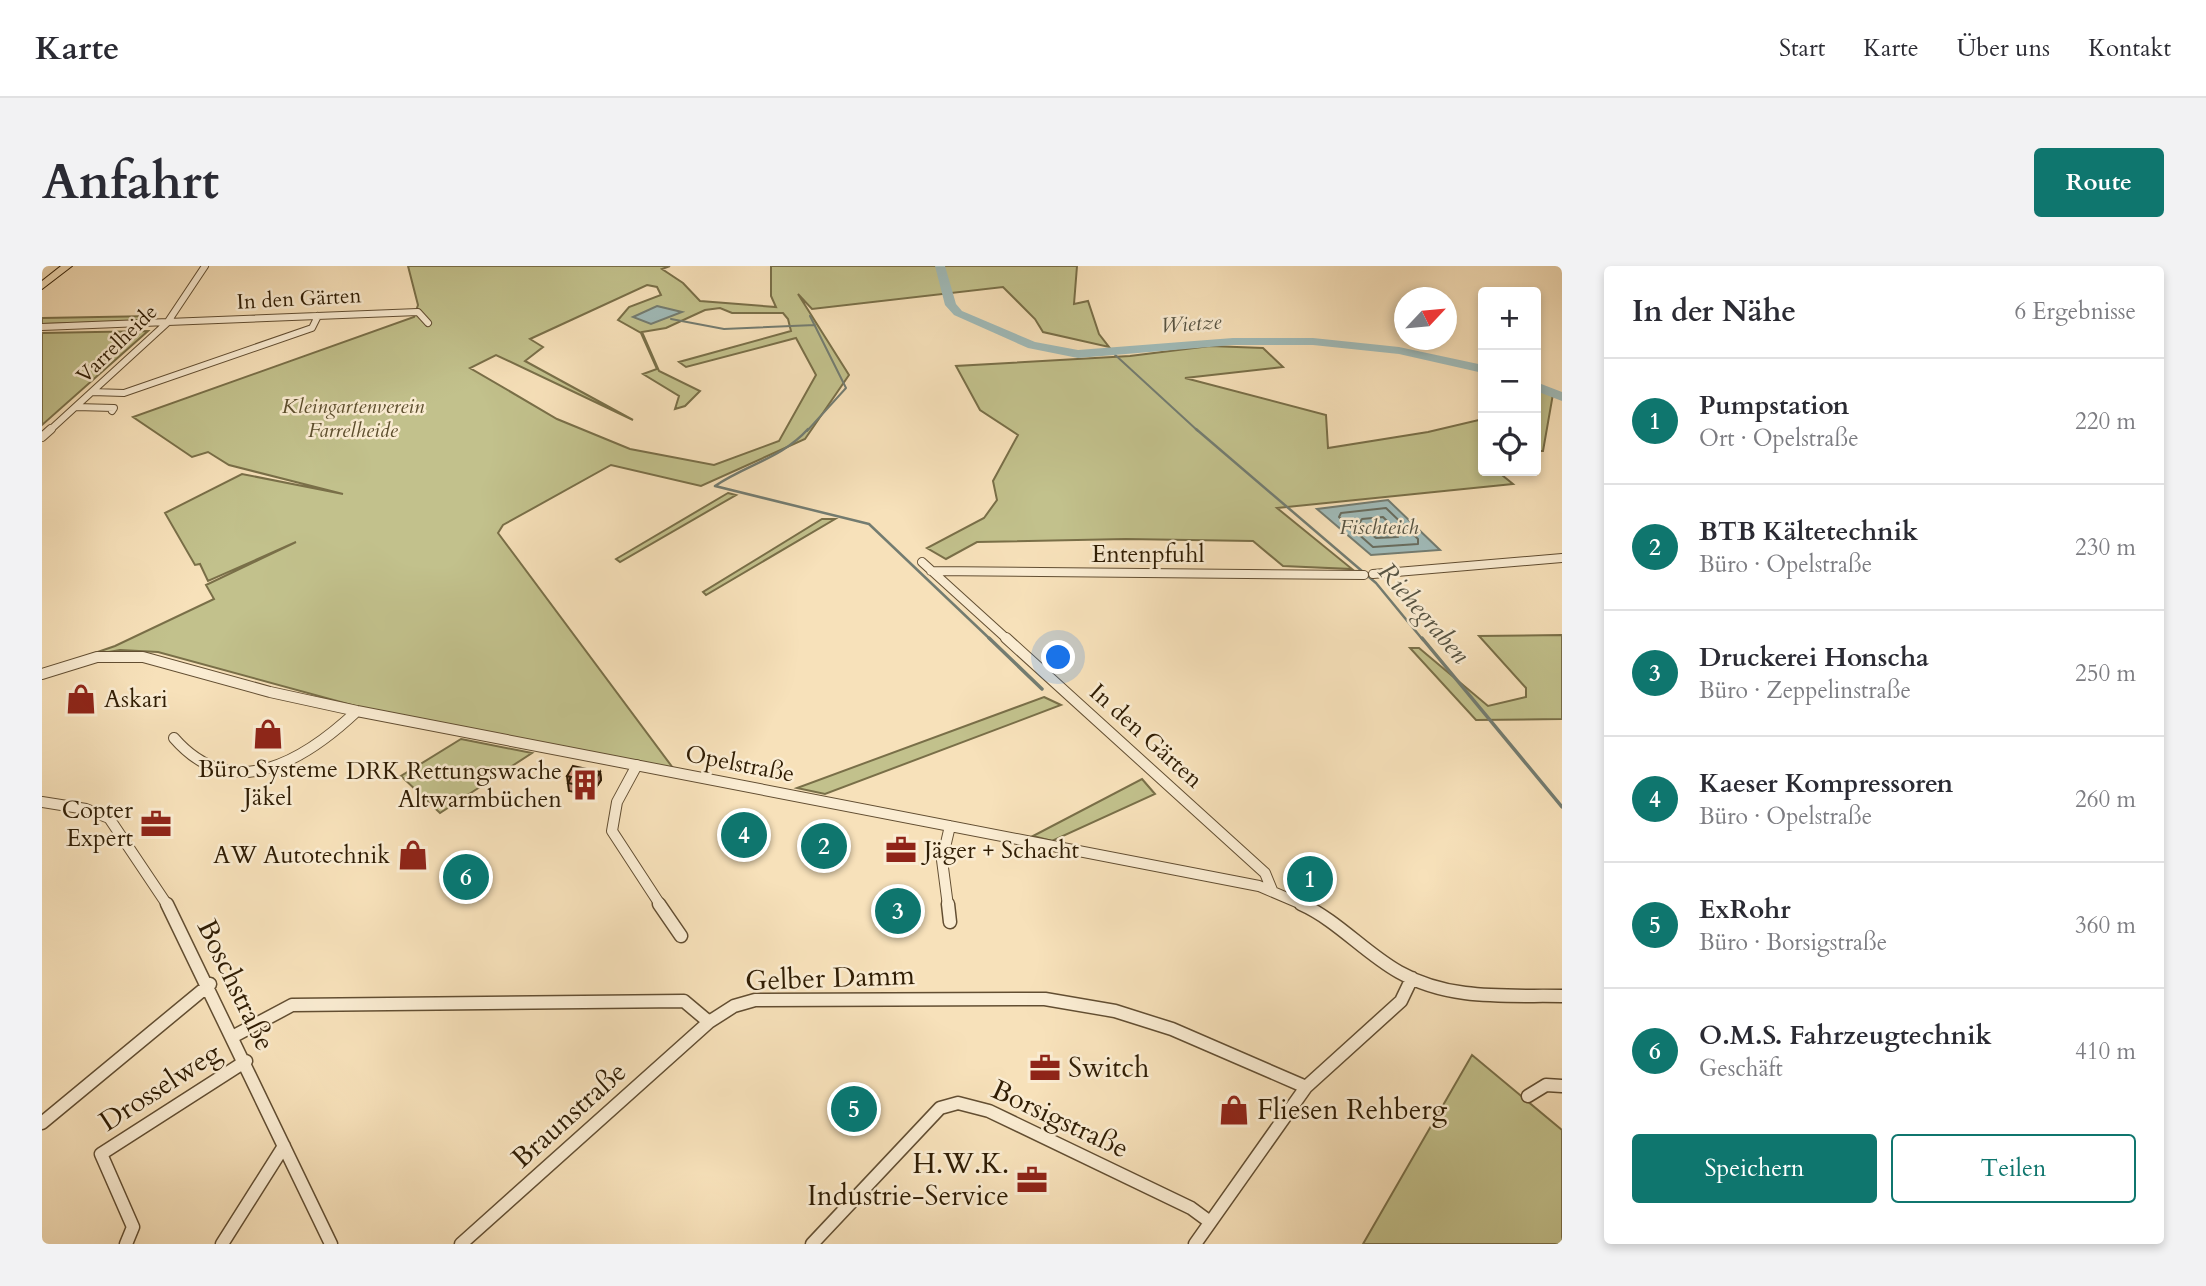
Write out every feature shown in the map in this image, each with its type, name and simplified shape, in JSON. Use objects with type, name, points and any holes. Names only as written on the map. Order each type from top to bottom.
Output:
[{"type":"highway","points":[[42,274],[52,266]]},
{"type":"highway","points":[[42,286],[67,266]]},
{"type":"street","name":"Varrelheide","points":[[42,437],[166,323],[205,266]]},
{"type":"street","name":"In den Gärten","points":[[42,327],[418,312],[428,323]]},
{"type":"street","points":[[92,393],[124,393],[312,328],[318,316]]},
{"type":"street","points":[[76,407],[114,408],[112,411]]},
{"type":"street","name":"Entenpfuhl","points":[[931,571],[1368,574],[1562,558]]},
{"type":"street","name":"In den Gärten","points":[[922,562],[1265,873],[1272,890]]},
{"type":"street","name":"Opelstraße","points":[[42,674],[103,656],[148,655],[279,695],[1272,890],[1310,908],[1375,957],[1412,978],[1464,995],[1562,996]]},
{"type":"street","points":[[174,738],[184,751],[211,764],[240,774],[260,773],[279,768],[326,741],[357,711]]},
{"type":"street","points":[[637,765],[611,814],[610,827],[616,841],[681,936]]},
{"type":"street","name":"Boschstraße","points":[[42,802],[86,809],[109,818],[173,913],[210,984],[331,1244]]},
{"type":"street","points":[[950,826],[942,860],[950,922]]},
{"type":"street","points":[[1195,1244],[1306,1087],[1401,1001],[1412,978]]},
{"type":"street","points":[[42,1123],[210,984]]},
{"type":"street","name":"Gelber Damm","points":[[709,1022],[734,1006],[755,1000],[1045,999],[1115,1012],[1172,1029],[1306,1087]]},
{"type":"street","points":[[234,1036],[292,1005],[684,1001],[709,1022]]},
{"type":"street","name":"Braunstraße","points":[[461,1244],[709,1022]]},
{"type":"street","name":"Drosselweg","points":[[126,1244],[133,1227],[101,1154],[246,1061]]},
{"type":"street","points":[[1528,1096],[1546,1085],[1562,1086]]},
{"type":"street","name":"Borsigstraße","points":[[812,1244],[940,1108],[953,1103],[971,1104],[989,1111],[1191,1209],[1210,1222]]},
{"type":"street","points":[[222,1244],[284,1146]]},
{"type":"green space","name":"Kleingartenverein Farrelheide","points":[[408,266],[670,266],[662,269],[683,283],[700,301],[776,307],[771,296],[771,266],[1077,266],[1074,304],[1088,301],[1099,334],[1109,347],[1043,332],[1035,319],[1003,287],[812,309],[798,294],[849,375],[805,439],[701,486],[611,465],[503,525],[498,533],[673,768],[370,710],[158,652],[120,650],[86,656],[115,646],[214,599],[206,585],[296,542],[208,581],[200,564],[195,565],[165,513],[242,474],[343,494],[229,465],[208,452],[192,457],[133,417],[414,317],[418,305]],"holes":[[[647,285],[657,287],[661,295],[629,307],[618,320],[641,333],[657,369],[643,374],[679,396],[675,409],[685,406],[700,391],[659,371],[642,332],[666,328],[705,310],[720,308],[732,313],[783,313],[788,319],[791,331],[679,362],[686,367],[796,338],[816,375],[779,441],[714,465],[630,449],[557,419],[470,368],[496,355],[633,420],[525,361],[543,347],[530,339]]]},
{"type":"green space","points":[[153,316],[149,321],[42,324],[42,318]]},
{"type":"green space","points":[[148,331],[42,425],[42,333]]},
{"type":"green space","points":[[1210,346],[1263,348],[1283,367],[1185,378],[1326,415],[1328,448],[1428,432],[1478,420],[1478,476],[1503,476],[1513,484],[1277,508],[1352,569],[1283,566],[1253,541],[1126,539],[977,542],[946,559],[927,548],[984,518],[997,500],[993,481],[1018,435],[980,410],[956,366],[1130,356]]},
{"type":"green space","points":[[1541,390],[1553,394],[1541,451]]},
{"type":"green space","points":[[728,493],[736,495],[620,562],[616,559]]},
{"type":"green space","points":[[822,519],[835,519],[706,595],[703,592]]},
{"type":"green space","points":[[1562,635],[1562,719],[1476,720],[1410,648],[1419,648],[1488,706],[1526,697],[1526,688],[1479,636]]},
{"type":"green space","points":[[1044,697],[1061,705],[825,794],[797,788]]},
{"type":"green space","points":[[461,739],[532,753],[440,813],[401,776]]},
{"type":"green space","points":[[1142,779],[1155,794],[1052,841],[1033,836]]},
{"type":"green space","points":[[1472,1055],[1562,1130],[1562,1244],[1363,1244]]},
{"type":"water","points":[[657,306],[682,312],[651,324],[633,317]]},
{"type":"water","name":"Fischteich","points":[[1388,500],[1440,550],[1371,555],[1317,509]]},
{"type":"building","points":[[573,766],[600,772],[590,787],[568,783],[571,777],[567,776]]},
{"type":"building","points":[[1313,861],[1328,874],[1316,881],[1301,867]]},
{"type":"waterway","name":"Wietze","points":[[940,266],[951,305],[958,313],[1032,345],[1078,354],[1233,342],[1313,342],[1399,351],[1478,368]]},
{"type":"waterway","points":[[810,316],[815,325]]},
{"type":"waterway","points":[[671,319],[724,329],[815,325]]},
{"type":"waterway","points":[[807,431],[846,388],[815,325]]},
{"type":"waterway","name":"Riehegraben","points":[[1112,352],[1198,431]]},
{"type":"waterway","name":"Wietze","points":[[1541,388],[1562,397]]},
{"type":"waterway","points":[[808,429],[776,454],[715,486],[869,524],[991,640]]},
{"type":"waterway","name":"Riehegraben","points":[[1196,429],[1376,583],[1423,640]]},
{"type":"waterway","points":[[989,638],[1042,689]]},
{"type":"waterway","name":"Riehegraben","points":[[1422,638],[1562,807]]},
{"type":"place","name":"Askari","points":[[81,699]]},
{"type":"place","name":"Büro Systeme Jäkel","points":[[268,734]]},
{"type":"place","name":"DRK Rettungswache Altwarmbüchen","points":[[585,785]]},
{"type":"place","name":"Copter Expert","points":[[156,824]]},
{"type":"place","name":"Kaeser Kompressoren","points":[[744,835]]},
{"type":"place","name":"BTB Kältetechnik","points":[[824,846]]},
{"type":"place","name":"Jäger + Schacht","points":[[901,850]]},
{"type":"place","name":"AW Autotechnik","points":[[413,855]]},
{"type":"place","name":"O.M.S. Fahrzeugtechnik","points":[[466,877]]},
{"type":"place","name":"Pumpstation","points":[[1310,879]]},
{"type":"place","name":"Druckerei Honscha","points":[[898,911]]},
{"type":"place","name":"Switch","points":[[1045,1068]]},
{"type":"place","name":"ExRohr","points":[[854,1109]]},
{"type":"place","name":"Fliesen Rehberg","points":[[1234,1110]]},
{"type":"place","name":"H.W.K. Industrie-Service","points":[[1032,1180]]}]
